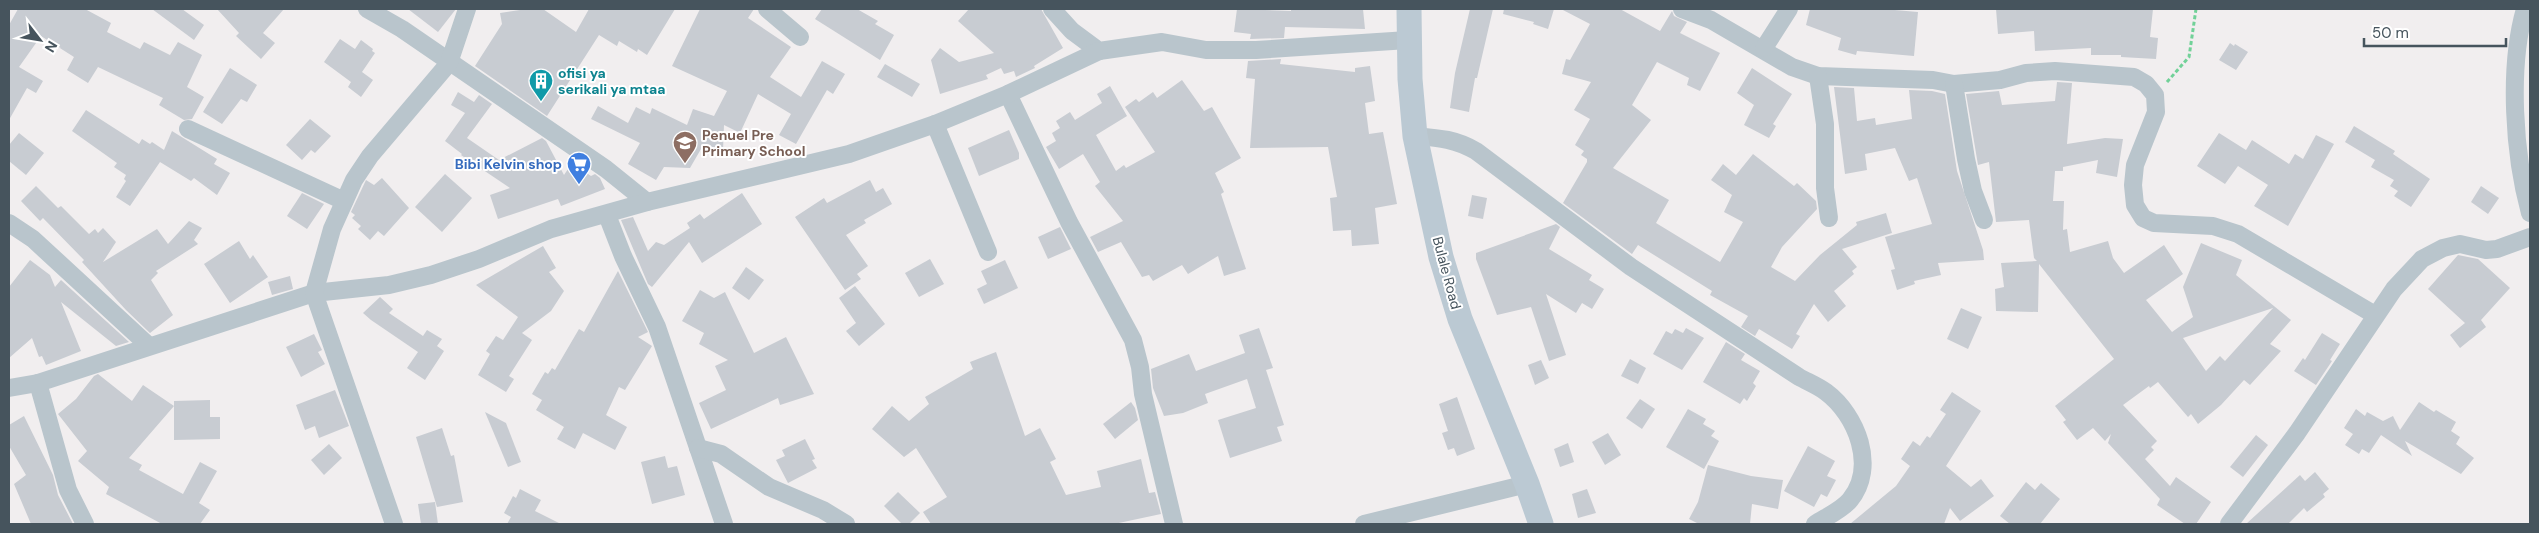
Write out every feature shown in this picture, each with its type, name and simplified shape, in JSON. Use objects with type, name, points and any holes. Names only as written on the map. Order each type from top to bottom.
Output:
[{"type":"street","points":[[366,9],[402,29],[449,63],[606,168],[647,202]]},
{"type":"street","points":[[394,524],[314,294],[332,228],[354,180],[370,156],[449,63],[467,9]]},
{"type":"street","points":[[767,9],[800,37]]},
{"type":"street","points":[[1052,9],[1072,31],[1098,51]]},
{"type":"street","name":"Bulale Road","points":[[1409,9],[1408,40],[1415,136],[1441,257],[1460,319],[1528,484],[1541,524]]},
{"type":"street","points":[[1682,9],[1712,20],[1764,48],[1792,67],[1818,76],[1933,80],[1954,84],[2000,80],[2026,73],[2045,72],[2088,72],[2134,77],[2146,84],[2155,95],[2156,112],[2135,165],[2133,185],[2135,205],[2143,218],[2154,222],[2213,226],[2238,234],[2375,315]]},
{"type":"street","points":[[1764,48],[1789,9]]},
{"type":"street","points":[[2525,9],[2520,27],[2514,70],[2522,182],[2530,213]]},
{"type":"street","points":[[9,388],[38,383],[314,294],[389,285],[430,275],[479,259],[551,229],[607,215],[647,202],[849,154],[935,124],[1008,94],[1098,51],[1162,42],[1206,50],[1256,50],[1408,40]]},
{"type":"street","points":[[1818,76],[1825,124],[1826,188],[1829,218]]},
{"type":"street","points":[[1954,84],[1966,159],[1973,190],[1984,220]]},
{"type":"street","points":[[1008,94],[1068,222],[1133,340],[1140,367],[1143,394],[1174,524]]},
{"type":"street","points":[[935,124],[988,252]]},
{"type":"street","points":[[188,129],[344,200]]},
{"type":"street","points":[[1415,136],[1442,138],[1459,142],[1476,151],[1631,267],[1799,377],[1827,392],[1842,409],[1858,435],[1862,455],[1862,469],[1859,487],[1849,502],[1815,524]]},
{"type":"street","points":[[607,215],[623,256],[657,327],[724,524]]},
{"type":"street","points":[[9,222],[33,239],[149,346]]},
{"type":"street","points":[[2229,524],[2297,434],[2375,315],[2394,289],[2422,259],[2443,248],[2460,244],[2486,250],[2498,249],[2530,237]]},
{"type":"street","points":[[38,383],[68,490],[85,524]]},
{"type":"street","points":[[698,448],[721,454],[768,487],[823,510],[846,524]]},
{"type":"street","points":[[1364,524],[1528,484]]},
{"type":"path","points":[[2155,95],[2189,57],[2196,9]]},
{"type":"building","points":[[18,9],[85,9],[111,23],[107,32],[140,49],[144,42],[170,55],[178,42],[202,55],[187,87],[204,97],[192,119],[184,120],[159,105],[163,98],[98,67],[88,83],[67,70],[74,57],[41,36],[19,67],[43,81],[36,93],[27,88],[9,120],[9,25]]},
{"type":"building","points":[[152,9],[182,9],[204,25],[194,40]]},
{"type":"building","points":[[217,9],[284,9],[263,33],[275,43],[261,59],[236,36],[239,33]]},
{"type":"building","points":[[408,9],[456,9],[438,32]]},
{"type":"building","points":[[543,9],[576,32],[589,9],[675,9],[647,55],[638,49],[637,52],[619,41],[617,46],[599,35],[547,116],[475,66],[502,24],[500,13]]},
{"type":"building","points":[[700,9],[754,9],[748,18],[791,47],[770,77],[801,97],[822,61],[845,74],[833,94],[827,90],[796,144],[779,135],[791,114],[758,94],[740,133],[724,125],[723,150],[701,149],[690,168],[664,167],[656,180],[628,164],[640,143],[591,119],[598,106],[628,123],[636,107],[650,114],[652,108],[687,125],[693,109],[714,116],[727,91],[672,66]]},
{"type":"building","points":[[822,9],[857,9],[878,21],[875,24],[894,35],[880,60],[815,19]]},
{"type":"building","points":[[969,9],[1041,9],[1063,48],[1034,66],[1035,68],[1016,77],[1014,71],[1004,74],[1001,68],[986,75],[988,79],[940,94],[931,60],[940,48],[959,62],[994,53],[958,21]]},
{"type":"building","points":[[1237,9],[1291,11],[1291,9],[1363,9],[1365,29],[1285,27],[1284,38],[1250,39],[1251,34],[1234,32]]},
{"type":"building","points":[[1470,9],[1493,9],[1477,78],[1475,78],[1469,112],[1450,108],[1455,73]]},
{"type":"building","points":[[1504,9],[1554,9],[1548,29],[1533,24],[1534,22],[1503,14]]},
{"type":"building","points":[[1561,9],[1620,9],[1660,31],[1672,11],[1674,16],[1687,22],[1680,33],[1720,53],[1700,91],[1687,85],[1689,78],[1657,62],[1632,105],[1651,120],[1613,168],[1669,200],[1656,223],[1720,262],[1743,222],[1724,212],[1732,195],[1711,180],[1723,164],[1736,175],[1753,154],[1794,186],[1797,183],[1816,201],[1817,209],[1782,247],[1771,267],[1795,281],[1820,255],[1857,225],[1856,222],[1886,213],[1892,233],[1842,249],[1857,267],[1852,271],[1854,274],[1834,291],[1846,306],[1828,322],[1814,304],[1796,334],[1800,336],[1792,349],[1759,329],[1755,336],[1741,327],[1748,316],[1710,295],[1712,291],[1638,245],[1632,254],[1563,203],[1587,162],[1587,159],[1581,155],[1584,151],[1575,145],[1590,119],[1574,110],[1591,82],[1562,74],[1566,59],[1570,60],[1590,24]]},
{"type":"building","points":[[1810,9],[1883,9],[1918,12],[1914,56],[1857,51],[1856,55],[1838,50],[1841,38],[1806,25]]},
{"type":"building","points":[[1996,9],[2153,9],[2150,37],[2158,38],[2156,59],[2121,57],[2121,55],[2091,55],[2091,48],[2035,51],[2034,31],[1998,34]]},
{"type":"building","points":[[340,39],[355,49],[361,40],[373,49],[372,51],[375,53],[362,72],[373,80],[361,97],[348,87],[351,82],[324,62]]},
{"type":"building","points":[[2230,43],[2248,52],[2236,70],[2219,60]]},
{"type":"building","points":[[1281,59],[1280,64],[1355,72],[1355,68],[1370,66],[1375,101],[1365,103],[1369,134],[1383,132],[1397,204],[1375,208],[1379,244],[1352,246],[1351,230],[1333,231],[1330,198],[1337,197],[1328,147],[1250,148],[1255,79],[1246,78],[1248,61]]},
{"type":"building","points":[[885,64],[920,84],[912,97],[877,77]]},
{"type":"building","points":[[230,68],[257,85],[247,102],[241,99],[222,124],[203,112]]},
{"type":"building","points":[[1752,68],[1792,94],[1773,124],[1776,126],[1769,138],[1744,125],[1754,105],[1737,93]]},
{"type":"building","points":[[1182,80],[1204,111],[1212,107],[1241,158],[1215,173],[1224,192],[1221,194],[1246,269],[1224,276],[1218,256],[1188,274],[1182,265],[1153,281],[1149,275],[1142,277],[1121,242],[1098,252],[1090,237],[1123,221],[1095,186],[1100,182],[1083,154],[1059,169],[1046,147],[1056,141],[1052,133],[1060,128],[1056,121],[1070,112],[1075,120],[1102,103],[1097,94],[1110,86],[1127,116],[1096,135],[1116,171],[1124,165],[1126,168],[1155,152],[1125,107],[1136,99],[1139,102],[1153,92],[1157,98]]},
{"type":"building","points":[[2057,82],[2072,83],[2067,144],[2105,138],[2123,139],[2117,177],[2096,173],[2098,160],[2063,167],[2063,171],[2055,171],[2053,201],[2064,201],[2063,230],[2067,229],[2070,252],[2108,241],[2113,258],[2124,273],[2164,245],[2183,274],[2146,300],[2172,332],[2193,317],[2183,287],[2201,243],[2242,260],[2236,275],[2291,320],[2270,344],[2281,351],[2250,385],[2244,380],[2221,405],[2198,424],[2191,414],[2188,417],[2158,382],[2150,388],[2149,386],[2123,405],[2157,441],[2151,447],[2154,450],[2145,459],[2170,486],[2176,477],[2211,502],[2196,524],[2185,524],[2157,505],[2160,499],[2108,443],[2111,434],[2105,441],[2093,428],[2077,440],[2063,422],[2066,420],[2055,406],[2114,359],[2039,264],[2038,312],[1996,311],[1995,289],[2004,287],[2001,263],[2037,261],[2034,258],[2029,220],[1996,222],[1989,162],[1978,165],[1966,94],[1999,91],[2002,105],[2055,101]],"holes":[[[2273,308],[2225,361],[2220,356],[2206,371],[2183,338]]]},
{"type":"building","points":[[1834,87],[1854,88],[1857,121],[1875,118],[1876,125],[1912,119],[1909,90],[1932,91],[1945,94],[1957,171],[1983,250],[1984,260],[1938,263],[1941,275],[1914,281],[1915,284],[1897,290],[1891,270],[1895,269],[1885,237],[1932,224],[1917,178],[1909,181],[1895,148],[1865,154],[1867,170],[1845,174]]},
{"type":"building","points":[[458,92],[474,102],[479,95],[492,104],[467,138],[499,160],[542,138],[546,141],[564,175],[572,163],[591,176],[595,174],[600,178],[605,189],[561,206],[558,199],[498,219],[490,195],[510,188],[461,155],[445,141],[465,113],[451,105]]},
{"type":"building","points":[[86,110],[139,144],[142,139],[150,144],[152,142],[164,150],[172,131],[217,159],[214,164],[230,173],[217,195],[194,178],[191,181],[160,162],[130,206],[116,197],[126,181],[124,179],[126,175],[114,167],[117,163],[72,131]]},
{"type":"building","points":[[310,119],[331,136],[315,153],[311,150],[302,160],[286,145]]},
{"type":"building","points":[[2354,126],[2395,151],[2393,154],[2430,179],[2411,207],[2394,196],[2398,191],[2390,186],[2394,180],[2371,167],[2375,160],[2345,142]]},
{"type":"building","points":[[1009,130],[1019,153],[1019,159],[979,176],[968,148]]},
{"type":"building","points":[[19,133],[44,153],[26,175],[9,161],[9,145]]},
{"type":"building","points":[[2219,133],[2246,150],[2252,140],[2289,164],[2295,154],[2303,159],[2316,135],[2334,144],[2288,226],[2254,206],[2268,185],[2238,166],[2225,184],[2197,166]]},
{"type":"building","points":[[445,174],[472,198],[442,232],[415,207]]},
{"type":"building","points":[[382,178],[409,208],[384,236],[378,231],[370,240],[358,229],[361,226],[352,218],[355,215],[351,212],[366,180],[374,185]]},
{"type":"building","points":[[870,180],[876,192],[883,188],[892,204],[864,220],[866,223],[846,235],[868,266],[857,274],[861,279],[845,290],[795,217],[824,198],[827,203]]},
{"type":"building","points":[[36,186],[58,208],[61,206],[89,234],[95,229],[98,233],[103,228],[116,242],[103,262],[157,229],[168,244],[189,221],[202,228],[194,240],[198,244],[156,271],[158,273],[151,280],[173,315],[150,333],[126,310],[82,262],[84,260],[43,218],[40,221],[21,201]]},
{"type":"building","points":[[2481,186],[2499,198],[2488,214],[2471,202]]},
{"type":"building","points":[[302,193],[324,204],[307,229],[287,216]]},
{"type":"building","points":[[742,193],[762,224],[702,263],[689,242],[652,287],[648,284],[621,220],[633,217],[648,251],[656,242],[664,245],[690,228],[687,223],[700,214],[704,219]]},
{"type":"building","points":[[1472,195],[1487,198],[1483,219],[1468,216]]},
{"type":"building","points":[[1556,224],[1560,227],[1549,249],[1592,275],[1589,280],[1604,289],[1592,309],[1582,303],[1576,313],[1546,294],[1566,355],[1549,361],[1531,307],[1497,315],[1476,259],[1476,253]]},
{"type":"building","points":[[1060,227],[1071,249],[1048,259],[1038,237]]},
{"type":"building","points":[[239,241],[250,259],[253,255],[268,277],[230,303],[204,264]]},
{"type":"building","points":[[543,246],[556,268],[549,272],[564,291],[551,311],[522,333],[532,340],[509,376],[514,379],[506,392],[478,375],[490,354],[486,351],[496,336],[503,340],[518,317],[476,285]]},
{"type":"building","points":[[2458,255],[2478,259],[2510,288],[2481,320],[2486,327],[2460,348],[2450,335],[2465,323],[2428,289]]},
{"type":"building","points":[[930,259],[944,284],[919,297],[905,273]]},
{"type":"building","points":[[30,260],[50,275],[55,287],[61,280],[129,342],[116,346],[61,302],[81,351],[46,365],[42,356],[39,357],[32,338],[9,358],[9,287]]},
{"type":"building","points":[[1005,260],[1018,288],[984,304],[977,289],[987,284],[981,271]]},
{"type":"building","points":[[746,267],[764,280],[749,300],[732,288]]},
{"type":"building","points":[[618,271],[648,332],[638,337],[652,346],[625,390],[619,387],[606,415],[627,427],[615,450],[583,433],[575,449],[557,439],[564,427],[536,410],[542,400],[532,394],[545,372],[548,374],[552,368],[555,370],[579,329],[584,332]]},
{"type":"building","points":[[290,276],[293,289],[272,295],[268,282]]},
{"type":"building","points":[[855,286],[885,324],[859,346],[846,331],[856,323],[839,298]]},
{"type":"building","points":[[700,290],[714,298],[725,292],[754,353],[786,337],[814,394],[780,405],[778,398],[711,429],[699,403],[726,390],[715,366],[728,360],[699,344],[704,333],[682,321]]},
{"type":"building","points":[[380,297],[393,309],[389,313],[423,336],[427,330],[442,339],[437,346],[444,351],[425,380],[407,368],[418,352],[363,313]]},
{"type":"building","points":[[1961,308],[1982,317],[1968,349],[1947,339]]},
{"type":"building","points":[[1259,328],[1273,368],[1266,370],[1284,425],[1277,427],[1282,441],[1230,458],[1218,420],[1256,408],[1247,379],[1205,394],[1208,403],[1183,413],[1164,416],[1153,388],[1151,369],[1189,354],[1196,371],[1245,353],[1239,335]]},
{"type":"building","points":[[1686,328],[1704,338],[1682,370],[1653,354],[1666,331],[1672,334],[1675,329],[1683,333]]},
{"type":"building","points":[[2322,333],[2340,344],[2330,360],[2332,361],[2316,385],[2294,371],[2303,358],[2305,360]]},
{"type":"building","points":[[314,334],[322,350],[318,352],[325,364],[301,377],[286,347]]},
{"type":"building","points":[[1726,342],[1745,354],[1741,360],[1760,371],[1753,383],[1756,386],[1747,401],[1744,398],[1740,404],[1703,382]]},
{"type":"building","points":[[996,352],[1025,436],[1040,428],[1056,459],[1050,462],[1066,495],[1101,487],[1097,471],[1141,459],[1149,493],[1155,492],[1161,514],[1114,524],[931,524],[923,512],[947,497],[916,448],[904,457],[872,429],[892,406],[909,421],[929,404],[925,397],[973,369],[970,362]]},
{"type":"building","points":[[1630,359],[1646,368],[1638,384],[1621,376]]},
{"type":"building","points":[[1541,360],[1549,378],[1535,385],[1528,365]]},
{"type":"building","points":[[98,374],[132,401],[143,385],[174,406],[129,458],[142,465],[139,470],[183,494],[200,462],[217,471],[199,503],[210,510],[200,524],[162,524],[106,494],[109,487],[78,461],[87,451],[58,414],[76,399],[94,376]]},
{"type":"building","points":[[335,390],[349,426],[319,438],[315,426],[305,430],[296,405]]},
{"type":"building","points":[[1952,392],[1981,411],[1946,466],[1971,487],[1981,479],[1994,496],[1960,521],[1950,508],[1944,524],[1850,524],[1896,486],[1910,466],[1901,459],[1913,441],[1920,446],[1927,436],[1930,438],[1946,414],[1940,410]]},
{"type":"building","points":[[1457,397],[1475,449],[1457,456],[1454,448],[1448,450],[1442,433],[1448,431],[1439,404]]},
{"type":"building","points":[[1640,399],[1655,409],[1642,429],[1626,418]]},
{"type":"building","points":[[210,400],[210,417],[220,417],[220,439],[174,440],[174,401]]},
{"type":"building","points":[[1131,402],[1135,408],[1138,420],[1115,439],[1103,424]]},
{"type":"building","points":[[2419,402],[2434,412],[2436,410],[2456,422],[2451,431],[2460,437],[2456,444],[2474,458],[2461,474],[2405,441],[2412,456],[2381,435],[2369,453],[2362,449],[2359,454],[2345,445],[2353,434],[2344,428],[2356,409],[2365,416],[2367,412],[2383,421],[2393,416],[2400,430]]},
{"type":"building","points":[[1688,409],[1706,419],[1703,424],[1715,431],[1711,436],[1719,441],[1704,469],[1666,447]]},
{"type":"building","points":[[485,412],[506,423],[521,462],[508,467]]},
{"type":"building","points":[[24,416],[53,475],[58,495],[73,524],[31,524],[14,484],[26,475],[9,446],[9,425]]},
{"type":"building","points":[[442,428],[451,456],[454,455],[463,502],[437,507],[416,437]]},
{"type":"building","points":[[1608,433],[1621,455],[1605,465],[1592,442]]},
{"type":"building","points":[[2256,435],[2268,445],[2243,477],[2230,467]]},
{"type":"building","points":[[805,439],[815,459],[812,460],[817,468],[788,483],[776,460],[785,456],[782,450]]},
{"type":"building","points":[[1568,443],[1574,462],[1560,467],[1554,449]]},
{"type":"building","points":[[329,444],[342,458],[324,475],[311,460]]},
{"type":"building","points":[[1808,446],[1835,461],[1827,476],[1836,480],[1827,497],[1821,494],[1814,507],[1784,491]]},
{"type":"building","points":[[665,456],[668,468],[677,466],[685,495],[652,504],[641,462]]},
{"type":"building","points":[[1708,465],[1751,476],[1783,480],[1778,509],[1752,504],[1750,524],[1699,524],[1689,519],[1698,502]]},
{"type":"building","points":[[2315,472],[2329,489],[2323,494],[2325,497],[2307,512],[2304,508],[2288,524],[2246,524],[2300,475],[2305,481]]},
{"type":"building","points":[[2026,482],[2035,490],[2041,483],[2060,499],[2040,524],[2010,524],[2000,516]]},
{"type":"building","points":[[520,489],[541,500],[535,511],[561,524],[507,524],[511,517],[504,513],[513,496],[516,498]]},
{"type":"building","points":[[1587,489],[1596,513],[1578,518],[1572,494]]},
{"type":"building","points":[[898,492],[920,513],[909,524],[902,524],[884,506]]},
{"type":"building","points":[[435,502],[438,524],[421,524],[418,504]]},
{"type":"place","name":"ofisi ya serikali ya mtaa","points":[[541,102]]},
{"type":"place","name":"Penuel Pre Primary School","points":[[685,164]]},
{"type":"place","name":"Bibi Kelvin shop","points":[[579,185]]}]
